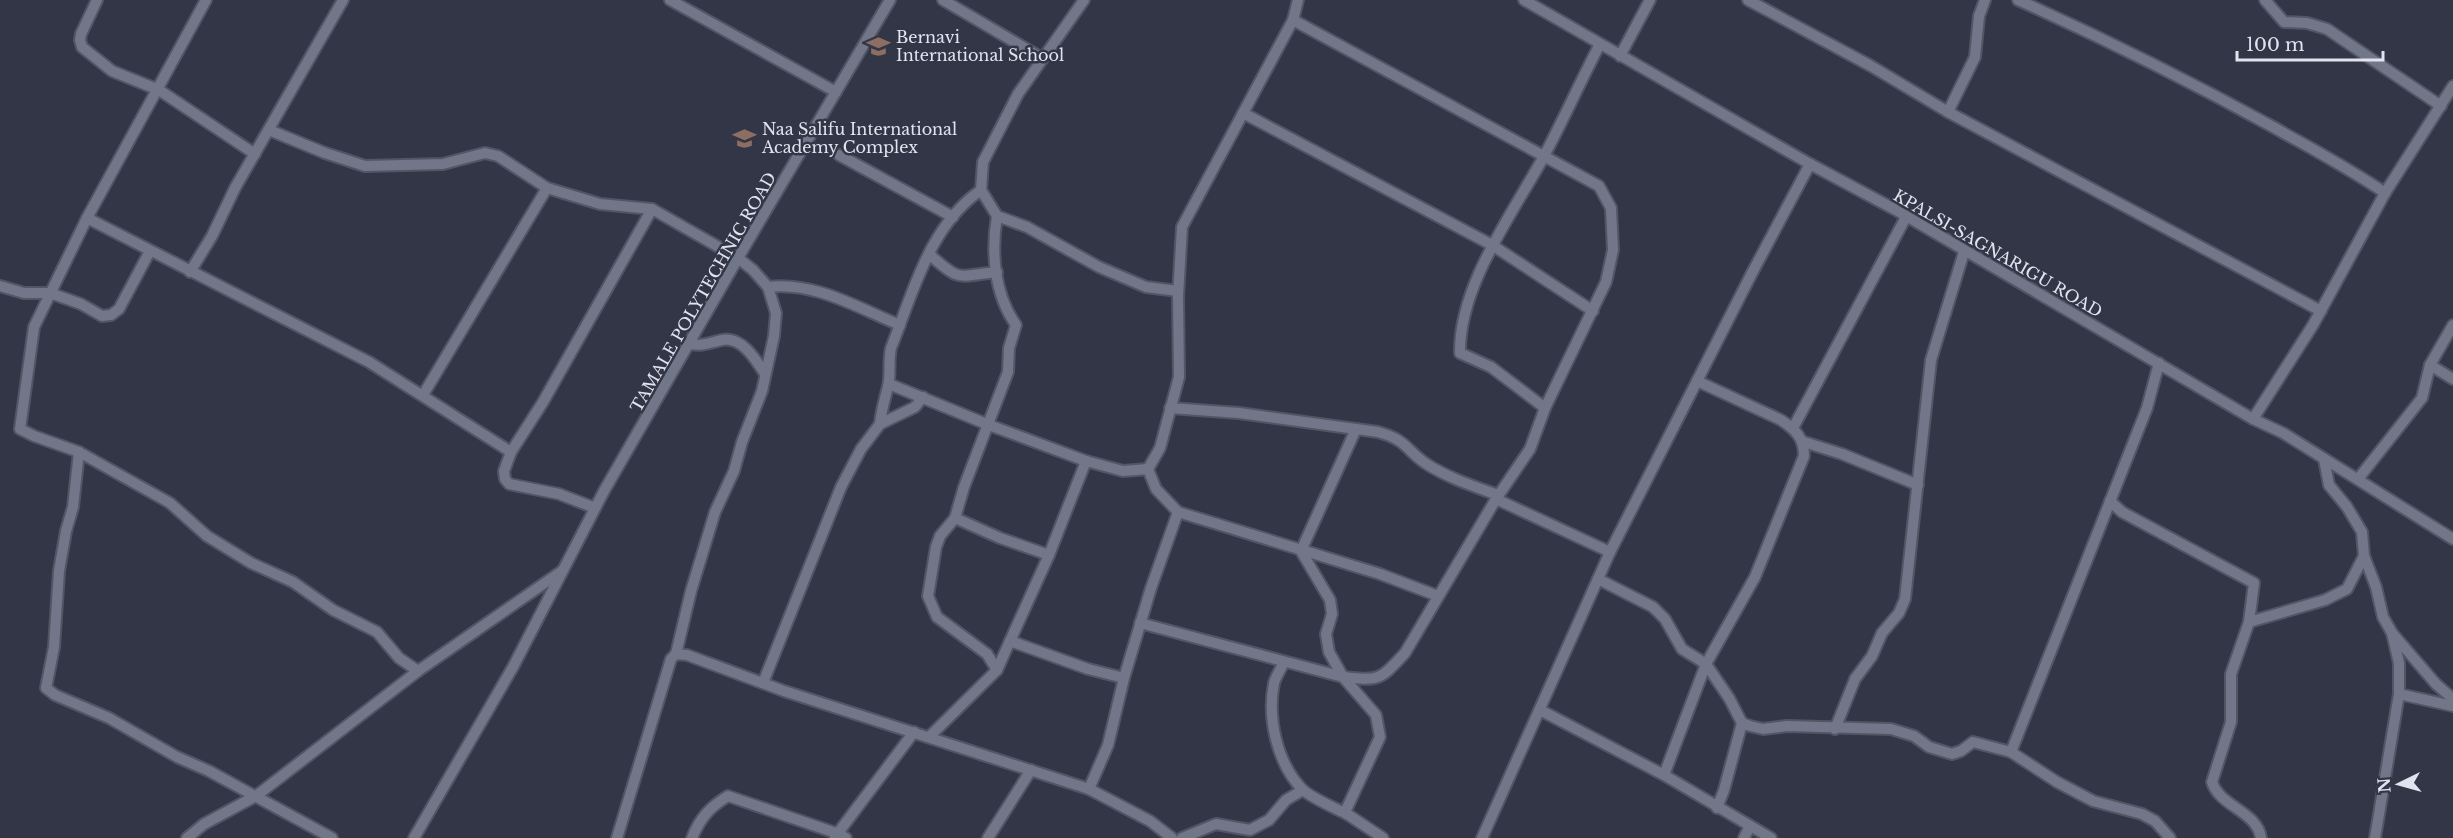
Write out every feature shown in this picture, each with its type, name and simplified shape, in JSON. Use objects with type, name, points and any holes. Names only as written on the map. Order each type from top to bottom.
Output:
[{"type":"street","points":[[97,0],[81,34],[82,47],[111,71],[159,90],[255,154]]},
{"type":"street","points":[[206,0],[87,219],[34,327],[20,429],[79,452],[170,503],[207,536],[242,557],[293,582],[333,610],[377,632],[399,658],[418,671]]},
{"type":"street","points":[[190,272],[212,237],[235,188],[343,0]]},
{"type":"street","points":[[670,0],[836,92]]},
{"type":"street","name":"TAMALE POLYTECHNIC ROAD","points":[[417,837],[513,667],[595,508],[738,258],[890,0]]},
{"type":"street","points":[[943,0],[1042,58]]},
{"type":"street","points":[[1084,0],[1018,94],[983,162],[981,190],[997,216],[1035,231],[1099,267],[1136,283],[1178,291]]},
{"type":"street","name":"KPALSI-SAGNARIGU ROAD","points":[[1524,0],[1906,217],[2253,419],[2283,433],[2453,539]]},
{"type":"street","points":[[1620,56],[1650,0]]},
{"type":"street","points":[[1748,0],[1871,66],[1948,112],[2321,311]]},
{"type":"street","points":[[1767,11],[1774,0]]},
{"type":"street","points":[[1948,112],[1975,57],[1979,16],[1985,0]]},
{"type":"street","points":[[2018,0],[2126,50],[2237,107],[2385,193]]},
{"type":"street","points":[[2265,0],[2284,22],[2307,23],[2327,29],[2441,106]]},
{"type":"street","points":[[1148,469],[1160,448],[1179,377],[1178,291],[1182,227],[1293,20],[1294,2]]},
{"type":"street","points":[[1140,623],[1343,677],[1375,680],[1387,672],[1405,653],[1497,497],[1530,449],[1545,408],[1606,282],[1614,250],[1611,208],[1599,186],[1293,20]]},
{"type":"street","points":[[1545,408],[1491,367],[1460,353],[1460,332],[1467,307],[1492,245],[1543,157],[1599,44]]},
{"type":"street","points":[[2253,419],[2321,311],[2385,193],[2453,86]]},
{"type":"street","points":[[1243,112],[1492,245],[1593,311]]},
{"type":"street","points":[[269,130],[325,153],[365,166],[443,164],[485,153],[498,156],[546,188],[600,204],[652,209],[738,258],[768,287],[776,313],[774,336],[762,391],[742,442],[734,471],[715,512],[691,591],[676,654],[671,659],[617,838]]},
{"type":"street","points":[[839,155],[953,217]]},
{"type":"street","points":[[1482,838],[1610,552],[1810,164]]},
{"type":"street","points":[[423,395],[546,188]]},
{"type":"street","points":[[880,424],[881,410],[889,384],[888,358],[929,254],[936,238],[953,217],[969,198],[981,190]]},
{"type":"street","points":[[595,508],[559,494],[509,484],[505,479],[504,471],[511,452],[543,402],[652,209]]},
{"type":"street","points":[[997,216],[993,243],[1000,292],[1007,313],[1016,325],[1009,348],[1008,372],[964,487],[955,518],[940,536],[936,547],[928,596],[937,617],[987,654],[997,670]]},
{"type":"street","points":[[1793,428],[1906,217]]},
{"type":"street","points":[[87,219],[369,362],[511,452]]},
{"type":"street","points":[[0,286],[24,293],[50,293],[81,304],[102,316],[111,315],[119,309],[150,251]]},
{"type":"street","points":[[1835,729],[1855,679],[1872,656],[1882,633],[1899,613],[1905,600],[1931,360],[1964,252]]},
{"type":"street","points":[[929,254],[951,274],[973,277],[997,272]]},
{"type":"street","points":[[768,287],[784,285],[812,288],[900,325]]},
{"type":"street","points":[[2358,479],[2422,398],[2430,365],[2453,326]]},
{"type":"street","points":[[689,344],[705,346],[731,340],[739,343],[765,374]]},
{"type":"street","points":[[2011,752],[2147,408],[2159,363]]},
{"type":"street","points":[[2430,365],[2453,379]]},
{"type":"street","points":[[1697,381],[1781,420],[1793,428],[1804,442],[1842,454],[1918,485]]},
{"type":"street","points":[[889,384],[988,425],[1086,461],[1123,471],[1148,469]]},
{"type":"street","points":[[763,683],[841,487],[861,449],[880,424],[915,407],[923,397]]},
{"type":"street","points":[[1170,408],[1239,413],[1356,429],[1394,437],[1407,445],[1422,461],[1443,473],[1610,552]]},
{"type":"street","points":[[1301,551],[1356,429]]},
{"type":"street","points":[[1664,775],[1706,664],[1755,577],[1804,456],[1804,442]]},
{"type":"street","points":[[79,452],[73,507],[59,571],[54,647],[46,688],[55,695],[109,718],[177,758],[256,796],[332,838]]},
{"type":"street","points":[[2324,459],[2329,485],[2347,507],[2362,531],[2364,556],[2376,587],[2383,617],[2392,633],[2436,684],[2453,699]]},
{"type":"street","points":[[929,737],[997,670],[1049,555],[1086,461]]},
{"type":"street","points":[[1148,469],[1156,489],[1178,512],[1380,574],[1438,596]]},
{"type":"street","points":[[2110,501],[2122,512],[2254,583],[2249,622],[2231,674],[2231,722],[2212,782],[2215,791],[2252,820],[2261,838]]},
{"type":"street","points":[[1089,789],[1108,745],[1140,623],[1178,512]]},
{"type":"street","points":[[955,518],[1000,538],[1049,555]]},
{"type":"street","points":[[1301,551],[1330,600],[1332,614],[1326,634],[1326,644],[1343,677],[1376,715],[1380,737],[1346,810],[1347,814]]},
{"type":"street","points":[[2249,622],[2325,600],[2347,590],[2364,556]]},
{"type":"street","points":[[187,838],[204,824],[256,796],[418,671],[564,569]]},
{"type":"street","points":[[1598,579],[1653,607],[1665,619],[1682,649],[1706,664],[1729,698],[1742,723],[1717,808]]},
{"type":"street","points":[[2375,838],[2399,694],[2398,663],[2392,633]]},
{"type":"street","points":[[1010,641],[1088,669],[1124,678]]},
{"type":"street","points":[[676,654],[687,655],[763,683],[1089,789],[1150,821],[1172,838]]},
{"type":"street","points":[[1284,662],[1274,681],[1272,707],[1274,731],[1280,754],[1303,790],[1347,814],[1383,838]]},
{"type":"street","points":[[2399,694],[2453,706]]},
{"type":"street","points":[[1540,710],[1664,775],[1771,838]]},
{"type":"street","points":[[1742,723],[1763,729],[1787,726],[1892,729],[1914,736],[1929,747],[1952,753],[1961,751],[1973,741],[2011,752],[2057,782],[2093,801],[2142,814],[2155,821],[2170,838]]},
{"type":"street","points":[[692,838],[699,822],[712,806],[728,796],[840,837],[914,732]]},
{"type":"street","points":[[988,838],[1031,770]]},
{"type":"street","points":[[1182,838],[1216,824],[1250,830],[1269,820],[1286,800],[1303,790]]},
{"type":"street","points":[[1744,838],[1750,826]]},
{"type":"place","name":"Bernavi International School","points":[[878,46]]},
{"type":"place","name":"Naa Salifu International Academy Complex","points":[[744,138]]}]
